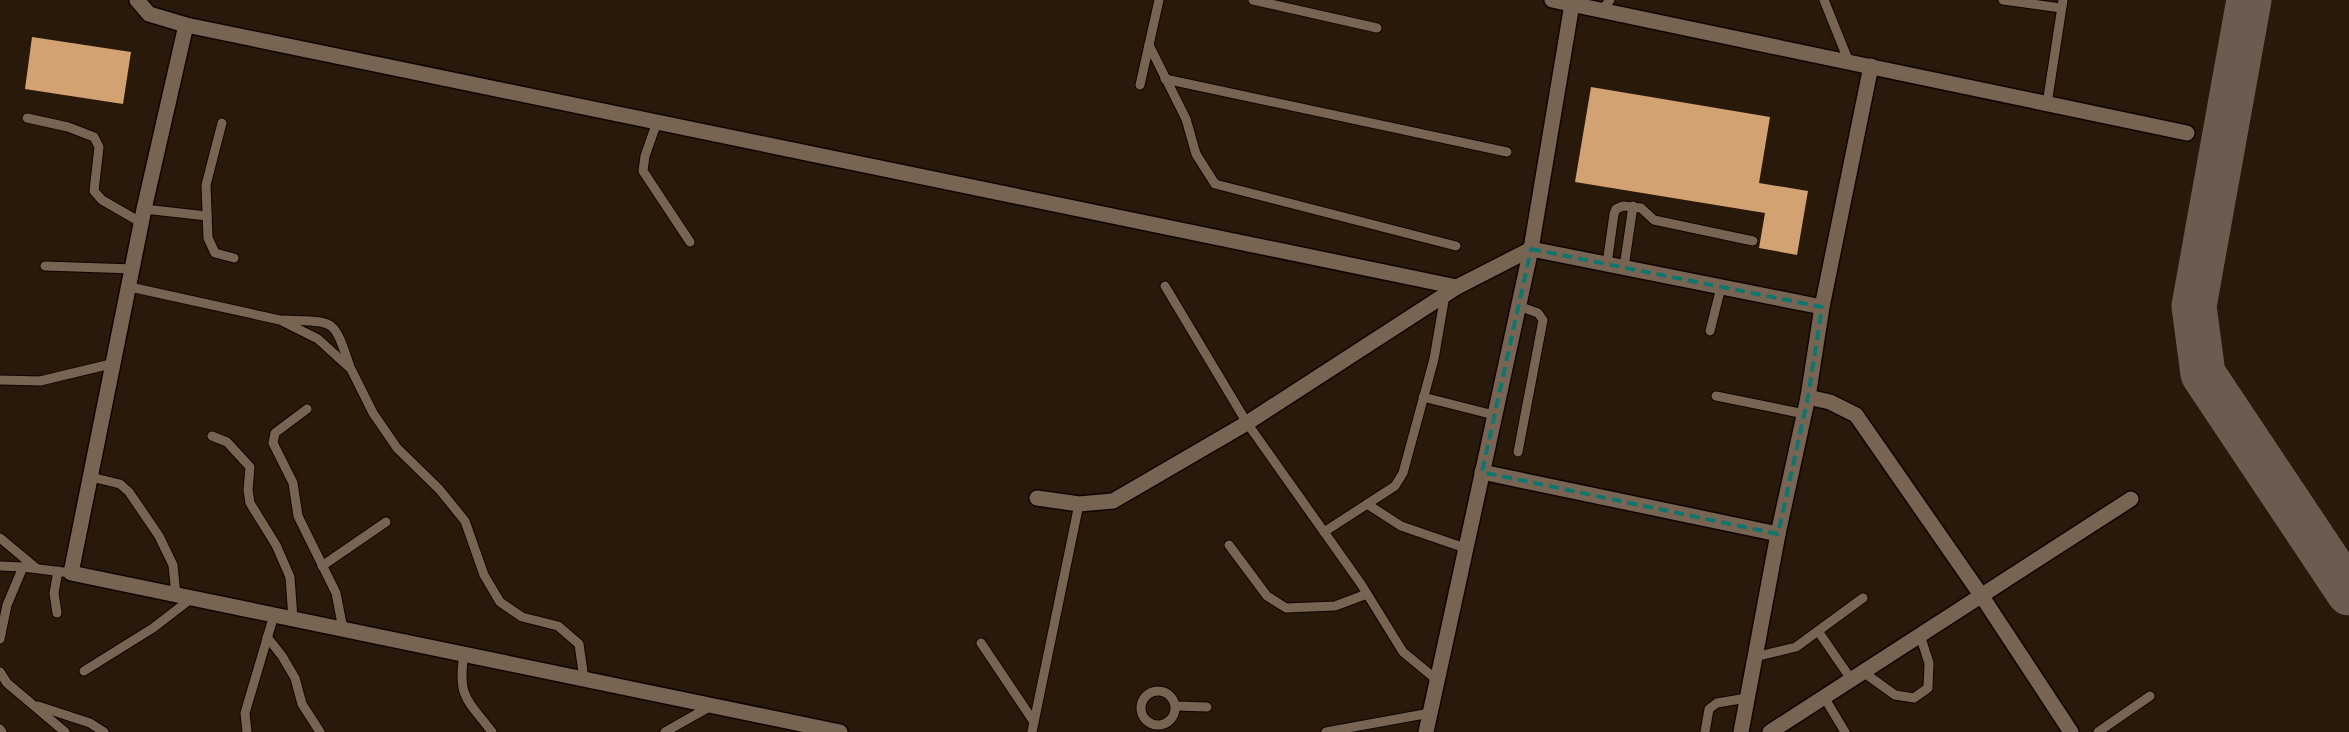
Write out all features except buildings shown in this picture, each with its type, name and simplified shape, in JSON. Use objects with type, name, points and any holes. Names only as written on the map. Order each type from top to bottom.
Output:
[{"type":"street","points":[[136,0],[149,14],[186,24],[1451,291]]},
{"type":"street","points":[[1552,0],[1572,4],[1606,5],[1849,62],[2187,133]]},
{"type":"street","points":[[1426,732],[1531,249],[1572,4]]},
{"type":"street","points":[[186,24],[143,216],[115,363],[90,478],[65,572],[840,732]]},
{"type":"street","points":[[1741,732],[1778,534],[1805,414],[1822,308],[1871,66]]},
{"type":"street","points":[[1037,498],[1079,504],[1113,501],[1247,423],[1451,291],[1531,249],[1822,308]]},
{"type":"street","points":[[1808,397],[1830,402],[1856,415],[1981,595],[2071,732]]},
{"type":"street","points":[[1482,472],[1778,534]]},
{"type":"street","points":[[1777,730],[1857,675],[2130,499]]},
{"type":"lane","points":[[1140,85],[1158,0]]},
{"type":"lane","points":[[1253,0],[1377,28]]},
{"type":"lane","points":[[1824,0],[1849,62]]},
{"type":"lane","points":[[2004,0],[2062,4],[2047,104]]},
{"type":"lane","points":[[1148,45],[1186,119],[1196,154],[1215,184],[1456,246]]},
{"type":"lane","points":[[1165,79],[1507,152]]},
{"type":"lane","points":[[27,118],[68,126],[94,136],[99,147],[94,191],[102,200],[143,216],[208,216]]},
{"type":"lane","points":[[222,122],[206,185],[208,238],[216,252],[234,258]]},
{"type":"lane","points":[[657,122],[645,156],[643,171],[690,242]]},
{"type":"lane","points":[[1607,264],[1616,209],[1623,206],[1641,208],[1654,220],[1753,241]]},
{"type":"lane","points":[[1624,267],[1633,206]]},
{"type":"lane","points":[[44,266],[134,269]]},
{"type":"lane","points":[[1165,286],[1247,423],[1368,594],[1403,652],[1437,680]]},
{"type":"lane","points":[[130,287],[280,320],[326,322],[334,327],[339,333],[351,369],[373,414],[397,448],[439,489],[464,521],[484,575],[500,602],[522,617],[558,626],[578,644],[584,679]]},
{"type":"lane","points":[[1710,331],[1721,287]]},
{"type":"lane","points":[[1324,532],[1395,486],[1403,473],[1451,291]]},
{"type":"lane","points":[[1518,306],[1538,313],[1543,320],[1518,452]]},
{"type":"lane","points":[[280,320],[318,339],[351,369]]},
{"type":"lane","points":[[0,380],[40,381],[115,363]]},
{"type":"lane","points":[[1716,396],[1805,414]]},
{"type":"lane","points":[[1423,397],[1494,415]]},
{"type":"lane","points":[[307,409],[275,433],[273,443],[293,483],[298,516],[336,593],[343,629]]},
{"type":"lane","points":[[212,436],[227,442],[250,467],[248,490],[250,503],[276,545],[290,577],[293,619]]},
{"type":"lane","points":[[90,478],[120,484],[129,492],[159,536],[173,565],[176,595]]},
{"type":"lane","points":[[1032,732],[1079,504]]},
{"type":"lane","points":[[1367,504],[1401,526],[1465,548]]},
{"type":"lane","points":[[322,566],[386,522]]},
{"type":"lane","points":[[0,538],[38,569]]},
{"type":"lane","points":[[1229,545],[1267,596],[1286,608],[1335,606],[1368,594]]},
{"type":"lane","points":[[0,566],[23,566],[65,572],[54,593],[56,613]]},
{"type":"lane","points":[[0,639],[7,605],[23,566]]},
{"type":"lane","points":[[84,671],[153,628],[192,598]]},
{"type":"lane","points":[[1755,657],[1796,648],[1863,598]]},
{"type":"lane","points":[[247,732],[245,713],[274,615]]},
{"type":"lane","points":[[1818,631],[1857,675],[1896,695],[1914,698],[1928,688],[1929,663],[1920,634]]},
{"type":"lane","points":[[267,638],[282,656],[295,678],[302,704],[320,732]]},
{"type":"lane","points":[[981,643],[1034,722]]},
{"type":"lane","points":[[464,654],[461,674],[463,695],[492,732]]},
{"type":"lane","points":[[0,672],[7,683],[65,732]]},
{"type":"lane","points":[[1162,691],[1171,696],[1176,706],[1170,721],[1154,729],[1146,720],[1141,710],[1143,700],[1151,692],[1162,691]]},
{"type":"lane","points":[[2098,732],[2150,696]]},
{"type":"lane","points":[[1824,697],[1845,732]]},
{"type":"lane","points":[[1704,732],[1709,709],[1718,703],[1747,698]]},
{"type":"lane","points":[[35,705],[90,723],[104,732]]},
{"type":"lane","points":[[664,732],[711,705]]},
{"type":"lane","points":[[1176,706],[1207,706]]},
{"type":"lane","points":[[1326,732],[1430,713]]},
{"type":"highlighted area","points":[[1531,249],[1822,307],[1808,397],[1778,534],[1482,472]]},
{"type":"taxiway","points":[[2249,0],[2194,306],[2203,374],[2349,593]]}]
